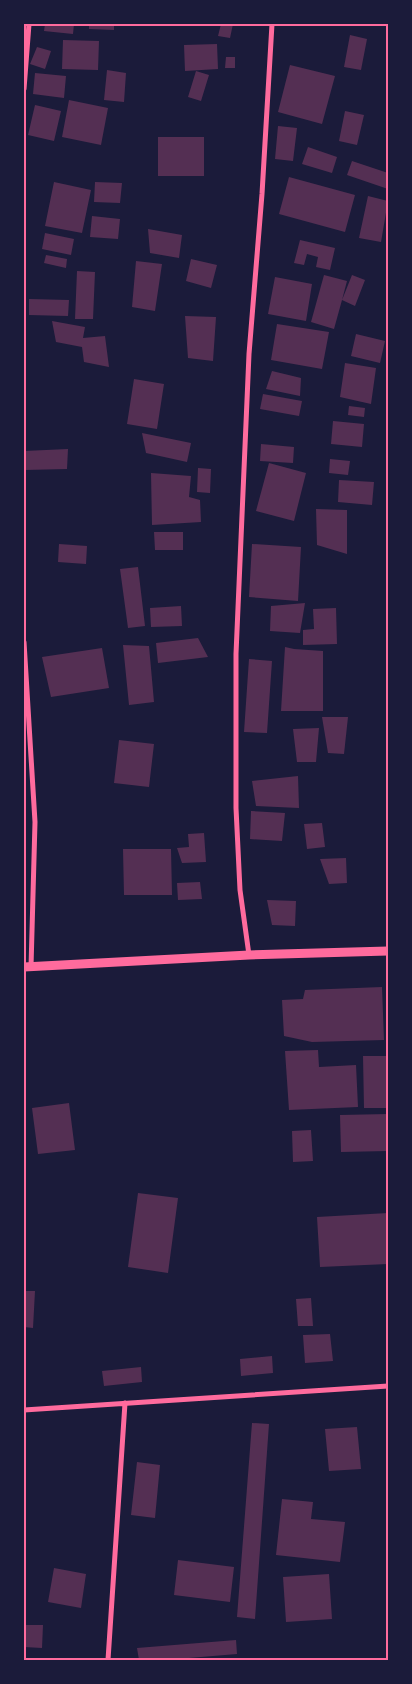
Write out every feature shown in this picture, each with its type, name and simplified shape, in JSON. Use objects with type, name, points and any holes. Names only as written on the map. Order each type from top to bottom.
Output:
[{"type":"street","points":[[24,89],[29,24]]},
{"type":"street","points":[[249,955],[240,890],[236,808],[236,654],[249,354],[262,194],[272,24]]},
{"type":"street","points":[[24,642],[35,822],[27,967],[249,955],[388,951]]},
{"type":"street","points":[[24,1410],[388,1386]]},
{"type":"street","points":[[108,1660],[125,1403]]},
{"type":"building","points":[[45,24],[74,24],[73,34],[44,31]]},
{"type":"building","points":[[89,24],[114,24],[114,30],[89,29]]},
{"type":"building","points":[[221,24],[233,24],[230,38],[218,36]]},
{"type":"building","points":[[350,35],[367,39],[361,70],[344,67]]},
{"type":"building","points":[[63,40],[99,41],[98,70],[62,69]]},
{"type":"building","points":[[217,44],[218,69],[185,71],[184,45]]},
{"type":"building","points":[[37,47],[51,51],[45,69],[30,64]]},
{"type":"building","points":[[226,57],[235,57],[235,68],[225,68]]},
{"type":"building","points":[[290,65],[335,76],[322,124],[278,112]]},
{"type":"building","points":[[107,70],[126,73],[124,102],[104,100]]},
{"type":"building","points":[[196,71],[209,75],[201,101],[188,97]]},
{"type":"building","points":[[35,73],[66,76],[64,98],[33,94]]},
{"type":"building","points":[[69,100],[108,108],[101,145],[62,137]]},
{"type":"building","points":[[35,105],[61,111],[54,141],[28,135]]},
{"type":"building","points":[[345,111],[364,115],[357,145],[339,141]]},
{"type":"building","points":[[278,126],[297,128],[293,161],[275,159]]},
{"type":"building","points":[[158,137],[204,137],[204,176],[158,176]]},
{"type":"building","points":[[308,147],[337,157],[332,173],[302,164]]},
{"type":"building","points":[[352,161],[388,173],[388,189],[347,175]]},
{"type":"building","points":[[289,177],[355,195],[345,232],[279,214]]},
{"type":"building","points":[[54,182],[91,190],[82,233],[45,226]]},
{"type":"building","points":[[95,182],[122,183],[120,203],[94,202]]},
{"type":"building","points":[[368,196],[388,201],[381,242],[359,238]]},
{"type":"building","points":[[92,216],[120,219],[118,239],[90,237]]},
{"type":"building","points":[[148,229],[182,235],[179,258],[150,253]]},
{"type":"building","points":[[45,233],[74,239],[71,255],[42,249]]},
{"type":"building","points":[[300,240],[335,248],[330,270],[316,267],[318,257],[307,254],[304,265],[294,263]]},
{"type":"building","points":[[46,255],[67,259],[66,268],[44,263]]},
{"type":"building","points":[[191,259],[217,265],[211,288],[186,281]]},
{"type":"building","points":[[136,261],[162,264],[155,311],[132,307]]},
{"type":"building","points":[[77,271],[95,272],[93,319],[75,319]]},
{"type":"building","points":[[324,275],[347,281],[334,329],[311,322]]},
{"type":"building","points":[[352,275],[365,280],[355,306],[342,300]]},
{"type":"building","points":[[275,277],[312,284],[306,321],[268,314]]},
{"type":"building","points":[[29,299],[69,300],[68,316],[29,315]]},
{"type":"building","points":[[185,316],[216,317],[213,361],[188,358]]},
{"type":"building","points":[[52,321],[85,327],[83,338],[105,336],[109,367],[84,362],[82,347],[56,342]]},
{"type":"building","points":[[277,324],[329,332],[322,369],[271,360]]},
{"type":"building","points":[[356,334],[385,341],[380,363],[351,356]]},
{"type":"building","points":[[345,363],[376,368],[371,404],[340,397]]},
{"type":"building","points":[[272,371],[301,378],[300,396],[266,389]]},
{"type":"building","points":[[134,379],[164,384],[157,429],[127,424]]},
{"type":"building","points":[[263,394],[302,401],[299,416],[260,409]]},
{"type":"building","points":[[349,406],[365,408],[364,417],[348,415]]},
{"type":"building","points":[[333,421],[364,424],[362,447],[331,444]]},
{"type":"building","points":[[142,433],[191,443],[187,462],[146,453]]},
{"type":"building","points":[[261,444],[294,447],[293,463],[260,461]]},
{"type":"building","points":[[68,449],[67,469],[24,470],[24,451]]},
{"type":"building","points":[[330,459],[350,461],[348,475],[329,473]]},
{"type":"building","points":[[269,463],[306,473],[294,521],[256,511]]},
{"type":"building","points":[[198,468],[211,469],[210,493],[197,492]]},
{"type":"building","points":[[151,473],[191,476],[189,497],[200,500],[201,522],[152,525]]},
{"type":"building","points":[[339,480],[374,482],[372,505],[338,502]]},
{"type":"building","points":[[316,509],[347,510],[347,554],[317,545]]},
{"type":"building","points":[[154,532],[183,532],[183,550],[155,550]]},
{"type":"building","points":[[59,544],[87,546],[86,564],[58,562]]},
{"type":"building","points":[[252,544],[301,547],[298,601],[249,597]]},
{"type":"building","points":[[138,567],[145,626],[128,628],[120,569]]},
{"type":"building","points":[[305,603],[300,633],[270,631],[271,606]]},
{"type":"building","points":[[181,606],[182,626],[151,627],[150,608]]},
{"type":"building","points":[[336,608],[337,644],[303,645],[303,630],[314,629],[313,609]]},
{"type":"building","points":[[198,638],[208,657],[158,663],[156,643]]},
{"type":"building","points":[[123,645],[149,646],[154,702],[129,705]]},
{"type":"building","points":[[285,647],[323,651],[323,711],[281,711]]},
{"type":"building","points":[[102,648],[109,688],[51,697],[42,657]]},
{"type":"building","points":[[249,659],[272,661],[267,733],[244,732]]},
{"type":"building","points":[[322,717],[348,717],[344,754],[328,753]]},
{"type":"building","points":[[319,728],[316,762],[297,762],[293,729]]},
{"type":"building","points":[[119,740],[154,744],[149,787],[114,783]]},
{"type":"building","points":[[298,776],[299,808],[256,806],[252,781]]},
{"type":"building","points":[[251,811],[285,813],[282,841],[250,839]]},
{"type":"building","points":[[322,823],[325,847],[307,849],[304,824]]},
{"type":"building","points":[[204,833],[206,862],[182,863],[177,848],[189,847],[188,834]]},
{"type":"building","points":[[123,849],[171,849],[172,895],[124,895]]},
{"type":"building","points":[[346,858],[347,883],[329,884],[320,859]]},
{"type":"building","points":[[200,882],[202,899],[178,900],[177,883]]},
{"type":"building","points":[[267,900],[296,901],[295,926],[272,925]]},
{"type":"building","points":[[382,987],[384,1040],[312,1042],[284,1036],[282,1000],[303,999],[305,990]]},
{"type":"building","points":[[318,1050],[319,1067],[356,1065],[358,1107],[289,1110],[285,1051]]},
{"type":"building","points":[[363,1056],[388,1056],[388,1108],[364,1108]]},
{"type":"building","points":[[69,1103],[75,1150],[38,1154],[32,1108]]},
{"type":"building","points":[[388,1114],[388,1151],[341,1152],[340,1115]]},
{"type":"building","points":[[311,1130],[313,1161],[293,1162],[292,1131]]},
{"type":"building","points":[[138,1193],[178,1198],[168,1273],[128,1267]]},
{"type":"building","points":[[388,1213],[388,1264],[320,1267],[317,1217]]},
{"type":"building","points":[[24,1291],[35,1291],[33,1328],[24,1327]]},
{"type":"building","points":[[311,1298],[313,1326],[298,1326],[296,1299]]},
{"type":"building","points":[[330,1334],[333,1361],[305,1363],[303,1335]]},
{"type":"building","points":[[272,1356],[273,1373],[241,1376],[240,1359]]},
{"type":"building","points":[[141,1367],[142,1382],[104,1386],[102,1371]]},
{"type":"building","points":[[252,1423],[269,1424],[255,1619],[237,1617]]},
{"type":"building","points":[[357,1427],[361,1469],[329,1471],[325,1429]]},
{"type":"building","points":[[137,1462],[160,1465],[155,1518],[131,1515]]},
{"type":"building","points":[[282,1499],[313,1502],[311,1519],[345,1522],[340,1562],[276,1555]]},
{"type":"building","points":[[178,1560],[234,1567],[230,1602],[174,1595]]},
{"type":"building","points":[[54,1568],[86,1574],[81,1608],[48,1602]]},
{"type":"building","points":[[329,1574],[332,1619],[286,1622],[283,1577]]},
{"type":"building","points":[[24,1625],[43,1625],[42,1648],[24,1647]]},
{"type":"building","points":[[236,1640],[237,1654],[165,1660],[139,1660],[137,1648]]}]
